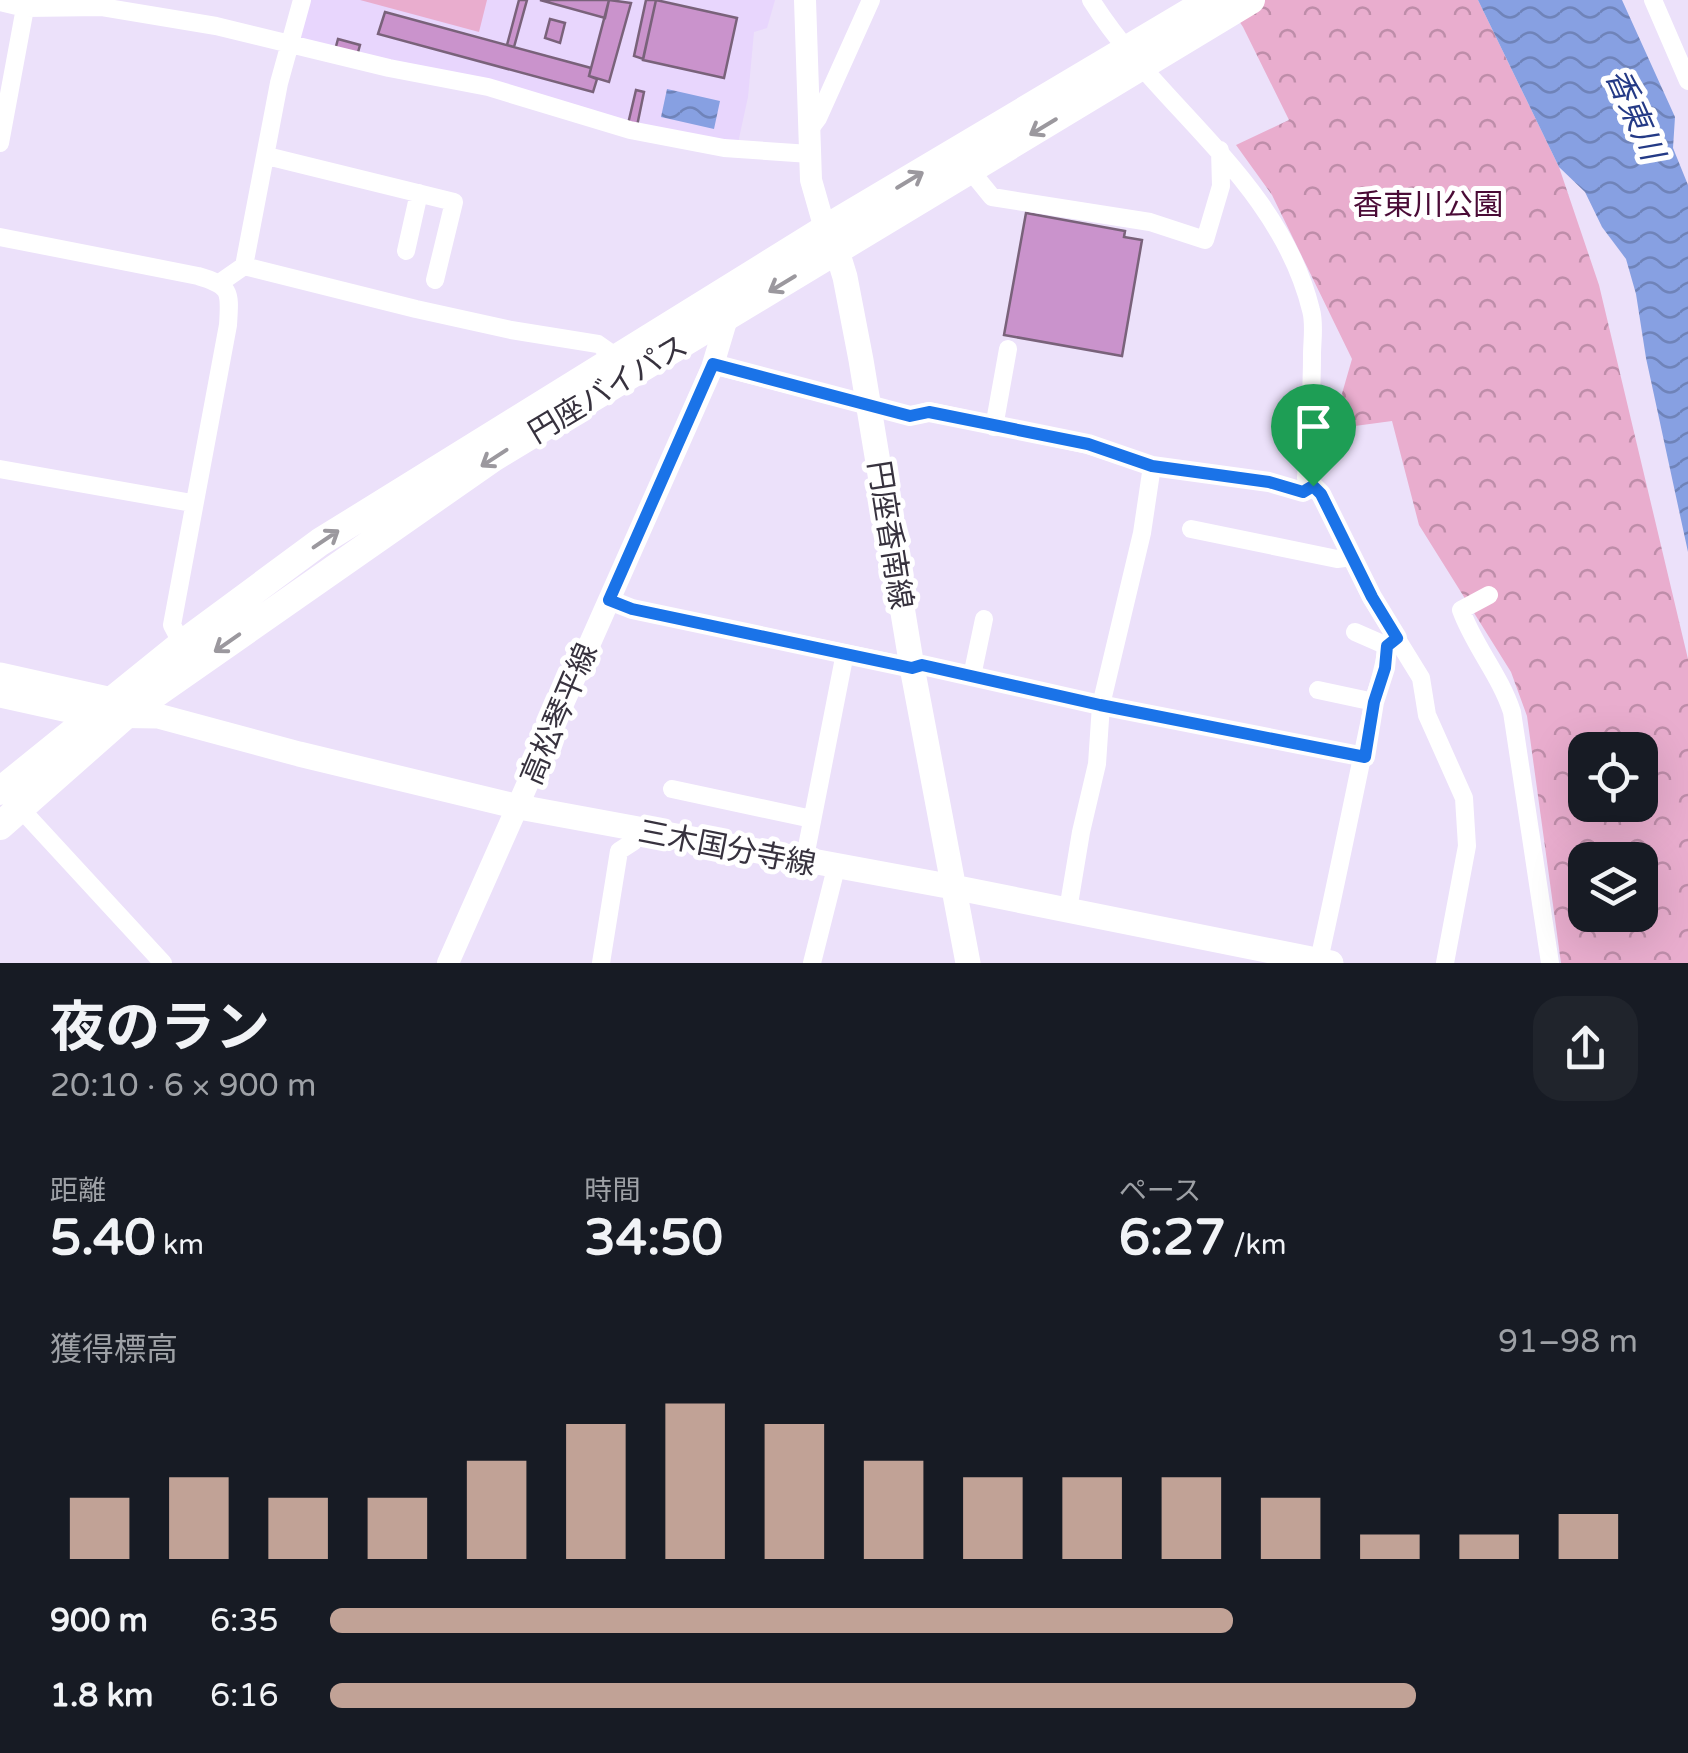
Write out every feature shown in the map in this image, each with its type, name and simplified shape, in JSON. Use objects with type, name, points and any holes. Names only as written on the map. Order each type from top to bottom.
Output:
[{"type":"highway","name":"円座バイパス","points":[[831,240],[970,170],[1121,67],[1210,0]]},
{"type":"highway","name":"円座バイパス","points":[[110,709],[831,240],[1121,67],[1250,0]]},
{"type":"highway","name":"円座バイパス","points":[[7,808],[182,644],[320,542],[618,358],[722,308]]},
{"type":"main road","points":[[804,0],[810,154],[816,202],[831,240]]},
{"type":"main road","name":"円座香南線","points":[[831,240],[868,404],[912,668],[968,963]]},
{"type":"main road","name":"高松琴平線","points":[[448,963],[713,364],[722,308]]},
{"type":"main road","name":"三木国分寺線","points":[[0,674],[110,709]]},
{"type":"main road","name":"三木国分寺線","points":[[0,695],[158,716],[519,807],[954,887],[1325,962]]},
{"type":"street","points":[[221,282],[244,266],[279,84],[302,0]]},
{"type":"street","points":[[809,130],[871,0]]},
{"type":"street","points":[[1090,0],[1109,29],[1250,187],[1292,255],[1312,313],[1312,400],[1306,478],[1352,557],[1392,642],[1420,678],[1427,715],[1464,798],[1466,846],[1445,963]]},
{"type":"street","points":[[1653,0],[1688,81]]},
{"type":"street","points":[[0,2],[102,7],[216,26],[389,68],[488,87],[630,130],[724,148],[810,154]]},
{"type":"street","points":[[0,143],[5,80],[30,4]]},
{"type":"street","points":[[970,170],[992,198],[1150,222],[1205,240],[1221,186],[1220,150]]},
{"type":"street","points":[[267,156],[454,202],[435,280]]},
{"type":"street","points":[[406,251],[419,193]]},
{"type":"street","points":[[0,237],[221,282],[230,298],[172,625],[182,644]]},
{"type":"street","points":[[244,266],[510,330],[598,344],[618,358]]},
{"type":"street","points":[[994,427],[1008,349]]},
{"type":"street","points":[[713,364],[910,416],[929,412],[1088,444],[1152,466],[1269,482],[1303,492],[1313,486]]},
{"type":"street","points":[[1068,910],[1097,764],[1100,705],[1142,533],[1152,466]]},
{"type":"street","points":[[0,470],[192,504]]},
{"type":"street","points":[[1191,529],[1337,558],[1352,557]]},
{"type":"street","points":[[1489,596],[1461,610],[1505,691],[1512,712],[1550,963]]},
{"type":"street","points":[[609,600],[632,609],[912,668],[922,665],[1365,757]]},
{"type":"street","points":[[972,676],[984,620]]},
{"type":"street","points":[[1355,632],[1392,642]]},
{"type":"street","points":[[1325,962],[1374,702],[1392,642]]},
{"type":"street","points":[[804,862],[845,654]]},
{"type":"street","points":[[1318,690],[1374,702]]},
{"type":"street","points":[[672,789],[812,819]]},
{"type":"street","points":[[7,808],[163,963]]},
{"type":"street","points":[[601,963],[619,851],[633,842],[637,831]]},
{"type":"street","points":[[812,963],[836,868]]},
{"type":"shaded area","points":[[306,0],[775,0],[767,28],[754,32],[748,97],[738,143],[630,126],[297,43]]},
{"type":"green space","points":[[360,0],[487,0],[479,32]]},
{"type":"green space","name":"香東川公園","points":[[1225,0],[1478,0],[1559,167],[1599,285],[1688,659],[1688,963],[1561,963],[1527,716],[1511,672],[1419,525],[1392,421],[1340,428],[1341,397],[1352,359],[1272,195],[1236,145],[1289,120],[1243,27]]},
{"type":"water","name":"香東川","points":[[1478,0],[1622,0],[1675,117],[1673,148],[1688,185],[1688,552],[1626,259],[1602,227],[1585,192],[1559,167]]},
{"type":"water","points":[[667,89],[720,101],[714,129],[661,117]]},
{"type":"building","points":[[519,0],[527,0],[514,47],[507,45]]},
{"type":"building","points":[[540,0],[609,0],[605,18]]},
{"type":"building","points":[[609,0],[631,3],[609,82],[589,76]]},
{"type":"building","points":[[646,0],[656,0],[643,59],[634,56]]},
{"type":"building","points":[[656,0],[737,18],[724,78],[643,60]]},
{"type":"building","points":[[385,12],[591,68],[589,76],[597,79],[593,92],[378,34]]},
{"type":"building","points":[[550,19],[565,23],[560,43],[545,38]]},
{"type":"building","points":[[338,39],[360,45],[357,56],[335,50]]},
{"type":"building","points":[[636,90],[644,92],[637,126],[628,124]]},
{"type":"building","points":[[1026,213],[1125,231],[1124,237],[1142,240],[1122,356],[1004,335]]},
{"type":"route","points":[[713,364],[910,416],[929,412],[1088,444],[1152,466],[1269,482],[1303,492],[1313,486],[1321,494],[1397,638],[1387,646],[1365,757],[922,665],[912,668],[632,609],[609,600],[713,364]]}]
